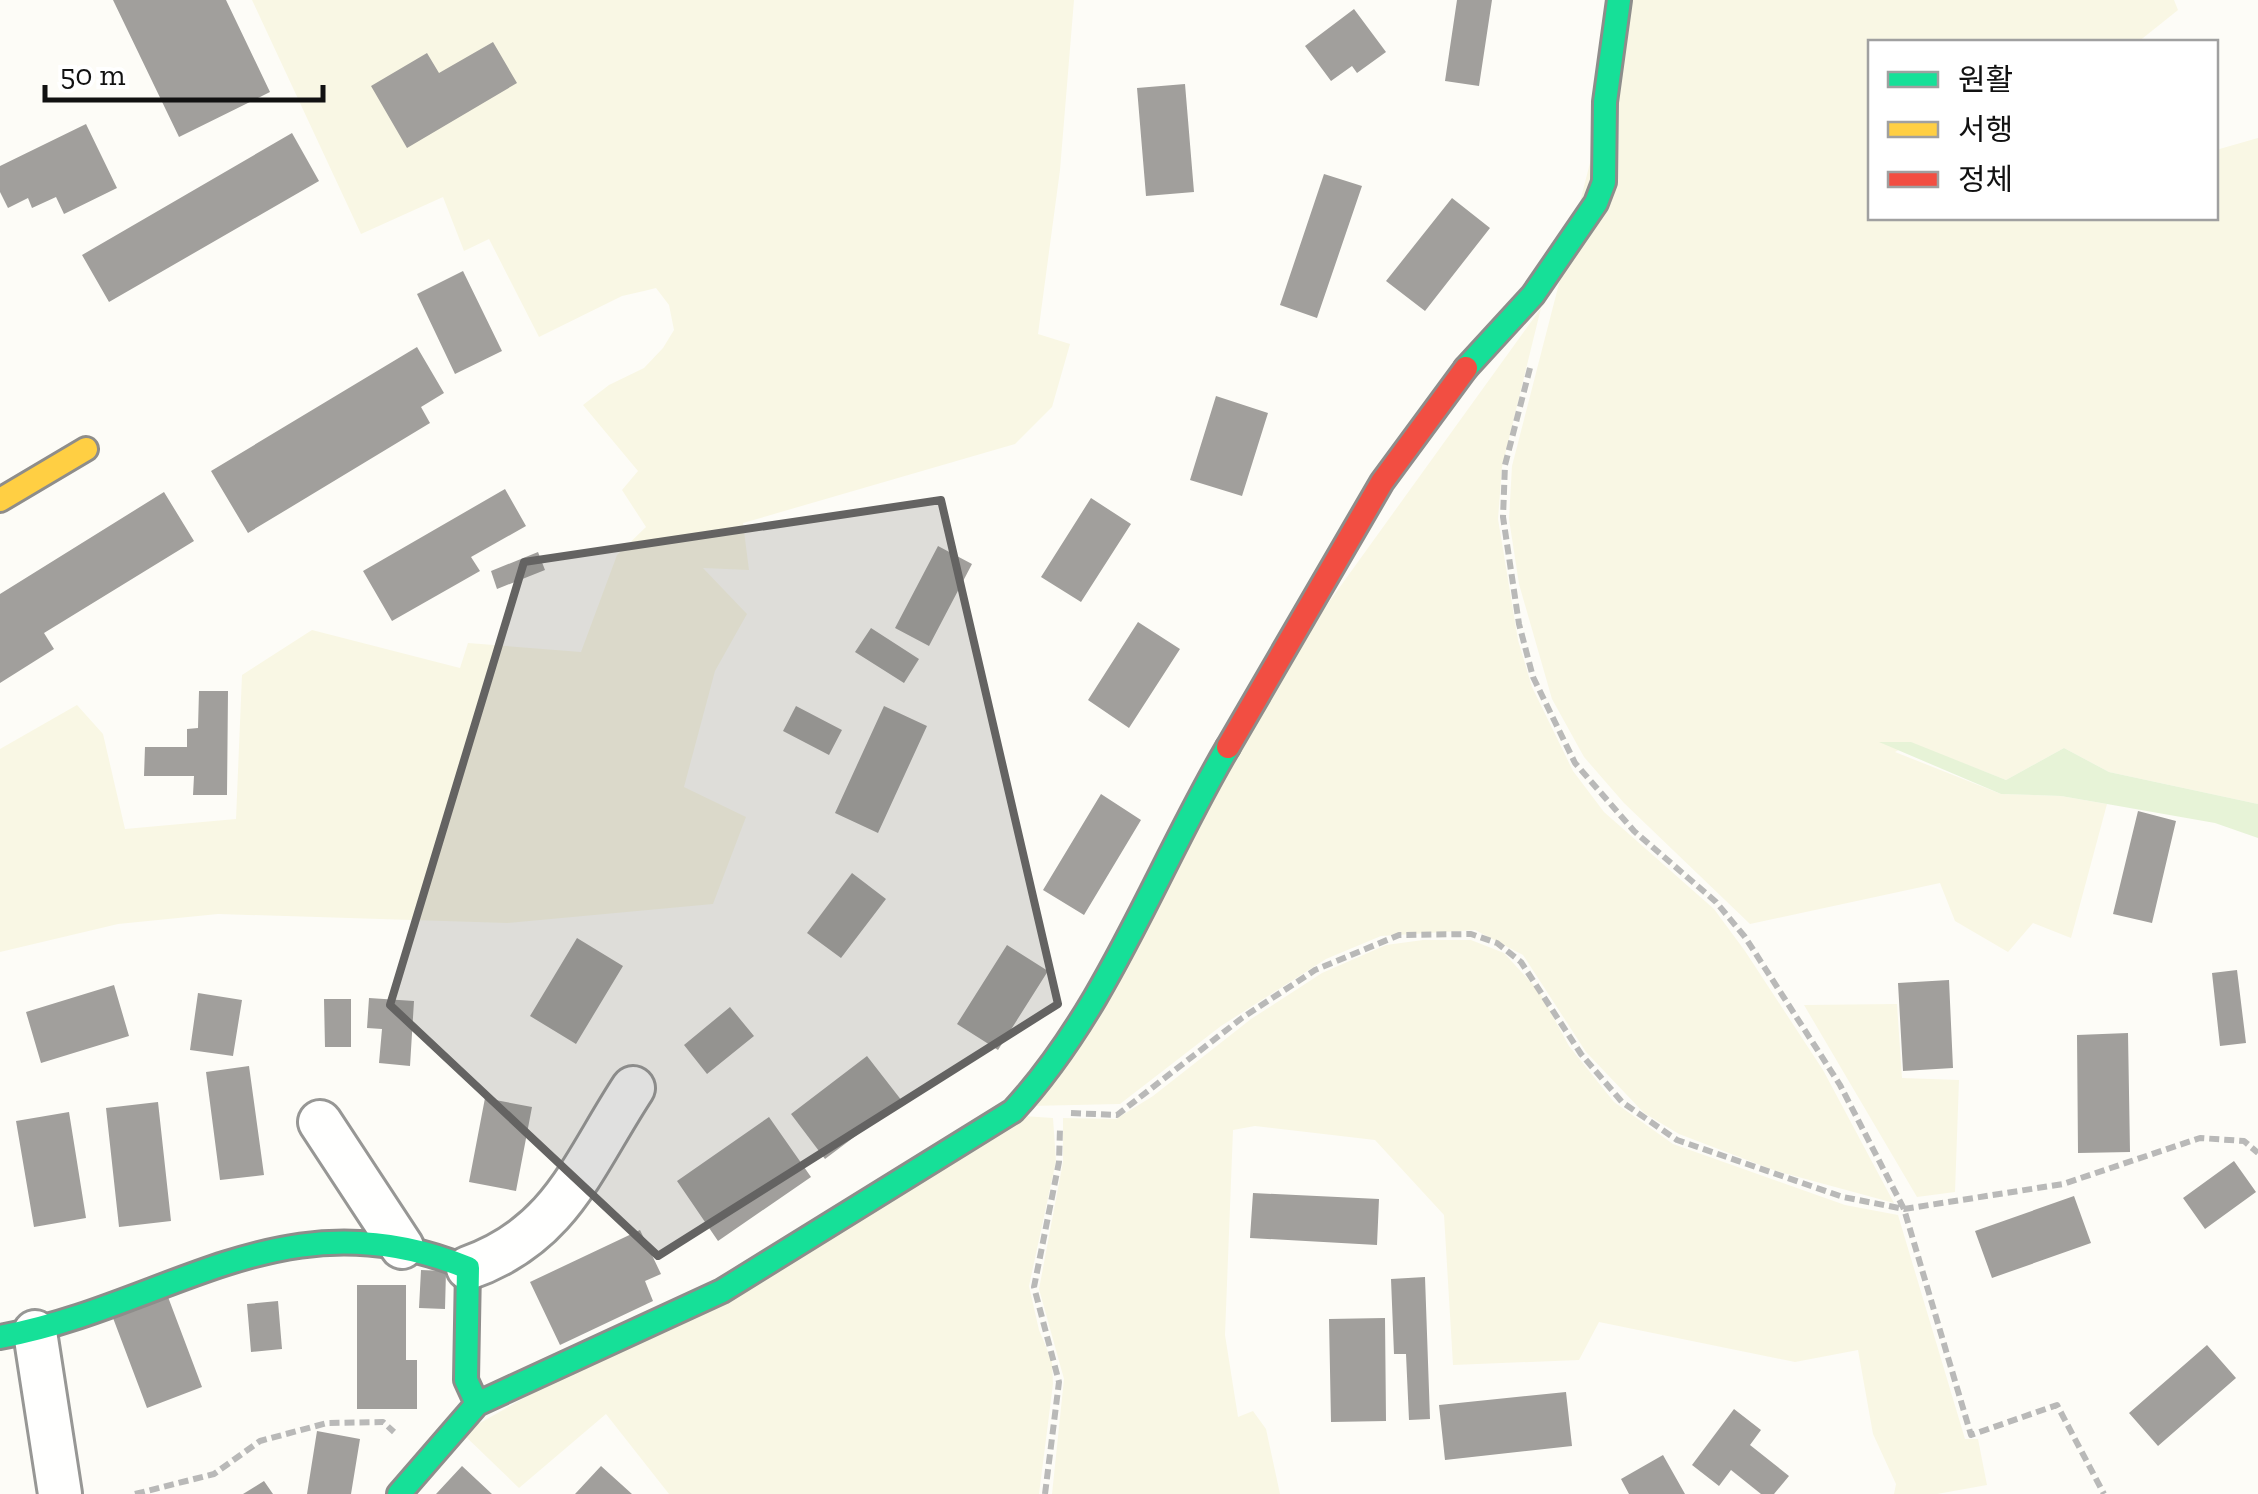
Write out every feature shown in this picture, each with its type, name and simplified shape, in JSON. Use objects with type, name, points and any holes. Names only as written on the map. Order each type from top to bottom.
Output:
[{"type":"street","points":[[401,1492],[477,1404],[722,1290],[1013,1112],[1048,1072],[1139,918],[1185,820],[1382,482],[1473,358],[1534,295],[1596,203],[1604,182],[1605,102],[1619,0]]},
{"type":"street","points":[[0,500],[86,449]]},
{"type":"street","points":[[60,1494],[18,1334],[198,1271],[294,1246],[348,1242],[402,1248],[450,1258],[468,1268],[508,1254],[553,1216],[633,1088]]},
{"type":"street","points":[[320,1122],[402,1248]]},
{"type":"street","points":[[468,1268],[466,1380],[477,1404]]},
{"type":"path","points":[[1532,362],[1505,465],[1502,517],[1519,624],[1550,718],[1574,763],[1604,799],[1716,902],[1745,937],[1840,1085],[1904,1210],[1971,1435],[2057,1405],[2104,1494]]},
{"type":"path","points":[[1046,1494],[1059,1382],[1034,1288],[1059,1162],[1060,1112],[1118,1115],[1242,1018],[1315,970],[1398,935],[1471,934],[1497,942],[1539,984],[1581,1054],[1622,1102],[1677,1140],[1843,1197],[1904,1210],[2063,1184],[2200,1138],[2244,1141],[2258,1153]]},
{"type":"path","points":[[135,1494],[214,1474],[260,1441],[327,1422],[383,1422],[400,1438],[401,1492]]},
{"type":"highlighted area","points":[[941,500],[1058,1004],[658,1256],[390,1005],[524,562]]},
{"type":"shaded area","points":[[252,0],[1074,0],[1060,170],[1038,334],[1070,344],[1052,407],[1015,444],[743,523],[749,570],[703,568],[747,614],[715,671],[684,787],[746,817],[713,904],[507,923],[218,914],[118,924],[0,952],[0,749],[77,705],[103,734],[125,829],[236,819],[242,675],[312,630],[460,668],[468,643],[581,652],[617,555],[646,527],[622,490],[638,471],[583,405],[609,385],[644,368],[663,348],[674,330],[669,305],[656,288],[622,296],[539,337],[489,239],[464,251],[443,197],[361,234]]},
{"type":"shaded area","points":[[1632,0],[2174,0],[2178,10],[2140,40],[1868,40],[1868,220],[2218,220],[2218,149],[2258,138],[2258,804],[2109,772],[2064,748],[2006,780],[1911,743],[1895,752],[2001,794],[2061,796],[2107,804],[2071,938],[2033,923],[2008,952],[1955,921],[1940,883],[1750,924],[1624,803],[1584,757],[1552,699],[1519,584],[1509,519],[1512,466]]},
{"type":"shaded area","points":[[1541,308],[1502,467],[1498,519],[1518,640],[1532,687],[1573,771],[1604,812],[1714,909],[1745,951],[1823,1070],[1894,1203],[1776,1171],[1679,1134],[1644,1113],[1586,1052],[1523,955],[1475,930],[1381,936],[1326,959],[1221,1026],[1120,1104],[1029,1106],[1280,670]]},
{"type":"shaded area","points":[[1471,940],[1504,953],[1539,991],[1569,1046],[1614,1102],[1673,1144],[1845,1205],[1898,1215],[1965,1439],[1978,1439],[1987,1485],[1937,1494],[1894,1494],[1896,1484],[1873,1434],[1858,1350],[1795,1362],[1599,1322],[1579,1360],[1453,1365],[1444,1215],[1375,1140],[1255,1126],[1233,1130],[1225,1335],[1238,1417],[1253,1411],[1266,1429],[1280,1494],[1052,1494],[1064,1379],[1039,1289],[1063,1162],[1063,1118],[1116,1119],[1153,1096],[1251,1019],[1322,973],[1386,945]]},
{"type":"shaded area","points":[[1897,1004],[1902,1078],[1959,1080],[1955,1192],[1917,1197],[1804,1005]]},
{"type":"shaded area","points":[[1023,1116],[1053,1118],[1056,1161],[1029,1286],[1039,1330],[1052,1361],[1053,1384],[1039,1494],[669,1494],[606,1414],[519,1488],[462,1433]]},
{"type":"green space","points":[[1879,742],[1911,742],[2006,780],[2064,748],[2109,772],[2258,804],[2258,838],[2215,823],[2061,796],[2001,794]]},
{"type":"building","points":[[113,0],[226,0],[270,92],[179,137]]},
{"type":"building","points":[[1457,0],[1492,0],[1479,86],[1445,81]]},
{"type":"building","points":[[1354,9],[1386,52],[1357,73],[1352,66],[1331,81],[1305,46]]},
{"type":"building","points":[[493,42],[517,83],[407,148],[371,86],[427,53],[439,73]]},
{"type":"building","points":[[1185,84],[1194,192],[1146,196],[1137,88]]},
{"type":"building","points":[[86,124],[117,188],[64,214],[56,197],[32,208],[28,198],[8,208],[0,192],[0,166]]},
{"type":"building","points":[[292,133],[319,181],[109,302],[82,255]]},
{"type":"building","points":[[1324,174],[1362,186],[1317,318],[1280,305]]},
{"type":"building","points":[[1452,198],[1490,228],[1425,311],[1386,281]]},
{"type":"building","points":[[463,271],[502,351],[455,374],[417,294]]},
{"type":"building","points":[[417,347],[444,393],[421,407],[430,423],[248,533],[211,471]]},
{"type":"building","points":[[1216,396],[1268,413],[1242,496],[1190,480]]},
{"type":"building","points":[[505,489],[526,526],[471,557],[480,571],[392,621],[363,571]]},
{"type":"building","points":[[164,492],[194,541],[44,633],[54,649],[0,683],[0,594]]},
{"type":"building","points":[[1091,498],[1131,524],[1081,602],[1041,577]]},
{"type":"building","points":[[938,546],[972,564],[929,646],[895,628]]},
{"type":"building","points":[[538,552],[545,570],[497,589],[491,571]]},
{"type":"building","points":[[1138,622],[1180,649],[1129,728],[1088,700]]},
{"type":"building","points":[[871,628],[919,659],[904,683],[855,652]]},
{"type":"building","points":[[199,691],[228,691],[227,795],[193,795],[194,776],[144,776],[145,747],[187,747],[187,729],[198,728]]},
{"type":"building","points":[[796,706],[842,730],[829,755],[783,731]]},
{"type":"building","points":[[884,706],[927,726],[878,833],[835,813]]},
{"type":"building","points":[[1101,794],[1141,820],[1084,915],[1043,890]]},
{"type":"building","points":[[2138,811],[2176,821],[2152,923],[2113,914]]},
{"type":"building","points":[[852,873],[886,899],[841,958],[807,933]]},
{"type":"building","points":[[577,938],[623,966],[576,1044],[530,1016]]},
{"type":"building","points":[[1007,945],[1048,971],[998,1050],[957,1024]]},
{"type":"building","points":[[2237,970],[2246,1043],[2220,1046],[2212,973]]},
{"type":"building","points":[[1949,980],[1953,1068],[1903,1071],[1898,983]]},
{"type":"building","points":[[114,985],[129,1036],[41,1063],[26,1012]]},
{"type":"building","points":[[198,993],[242,1000],[233,1056],[190,1050]]},
{"type":"building","points":[[369,998],[414,1001],[410,1066],[379,1063],[382,1029],[367,1028]]},
{"type":"building","points":[[324,999],[351,999],[351,1047],[325,1047]]},
{"type":"building","points":[[730,1007],[754,1036],[707,1074],[684,1045]]},
{"type":"building","points":[[2128,1033],[2130,1152],[2078,1153],[2077,1035]]},
{"type":"building","points":[[867,1056],[902,1101],[825,1159],[791,1114]]},
{"type":"building","points":[[249,1066],[264,1175],[220,1180],[206,1072]]},
{"type":"building","points":[[485,1098],[532,1107],[516,1191],[469,1182]]},
{"type":"building","points":[[158,1102],[171,1221],[119,1227],[106,1108]]},
{"type":"building","points":[[69,1112],[86,1218],[34,1227],[16,1121]]},
{"type":"building","points":[[769,1117],[811,1177],[718,1241],[677,1181]]},
{"type":"building","points":[[2234,1161],[2256,1192],[2205,1229],[2183,1198]]},
{"type":"building","points":[[1253,1193],[1379,1199],[1377,1245],[1250,1238]]},
{"type":"building","points":[[2074,1196],[2091,1243],[1992,1278],[1975,1231]]},
{"type":"building","points":[[640,1230],[661,1274],[645,1281],[653,1301],[560,1345],[530,1282]]},
{"type":"building","points":[[421,1270],[446,1271],[445,1309],[419,1308]]},
{"type":"building","points":[[1425,1277],[1430,1419],[1409,1420],[1406,1354],[1394,1354],[1391,1279]]},
{"type":"building","points":[[357,1285],[406,1285],[406,1360],[417,1360],[417,1409],[357,1409]]},
{"type":"building","points":[[165,1289],[202,1387],[147,1408],[110,1310]]},
{"type":"building","points":[[278,1301],[282,1349],[251,1352],[247,1304]]},
{"type":"building","points":[[1385,1318],[1386,1421],[1331,1422],[1329,1319]]},
{"type":"building","points":[[2207,1345],[2236,1378],[2158,1446],[2129,1413]]},
{"type":"building","points":[[1566,1392],[1572,1446],[1445,1460],[1439,1405]]},
{"type":"building","points":[[1734,1409],[1761,1430],[1750,1445],[1789,1476],[1774,1494],[1761,1494],[1731,1470],[1719,1486],[1692,1465]]},
{"type":"building","points":[[317,1431],[360,1439],[351,1494],[307,1494]]},
{"type":"building","points":[[1663,1455],[1685,1494],[1629,1494],[1621,1479]]},
{"type":"building","points":[[462,1466],[492,1494],[436,1494]]},
{"type":"building","points":[[601,1466],[632,1494],[575,1494]]},
{"type":"building","points":[[264,1481],[273,1494],[243,1494]]},
{"type":"traffic: fast","points":[[1466,368],[1533,295],[1596,203],[1604,182],[1605,102],[1619,0]]},
{"type":"traffic: fast","points":[[399,1494],[477,1404],[722,1291],[1013,1111],[1077,1028],[1228,747]]},
{"type":"traffic: fast","points":[[0,1337],[61,1322],[229,1262],[284,1248],[341,1242],[402,1248],[468,1268],[466,1380],[477,1404]]},
{"type":"traffic: slow","points":[[0,500],[86,449]]},
{"type":"traffic: jam","points":[[1228,747],[1382,482],[1466,368]]}]
